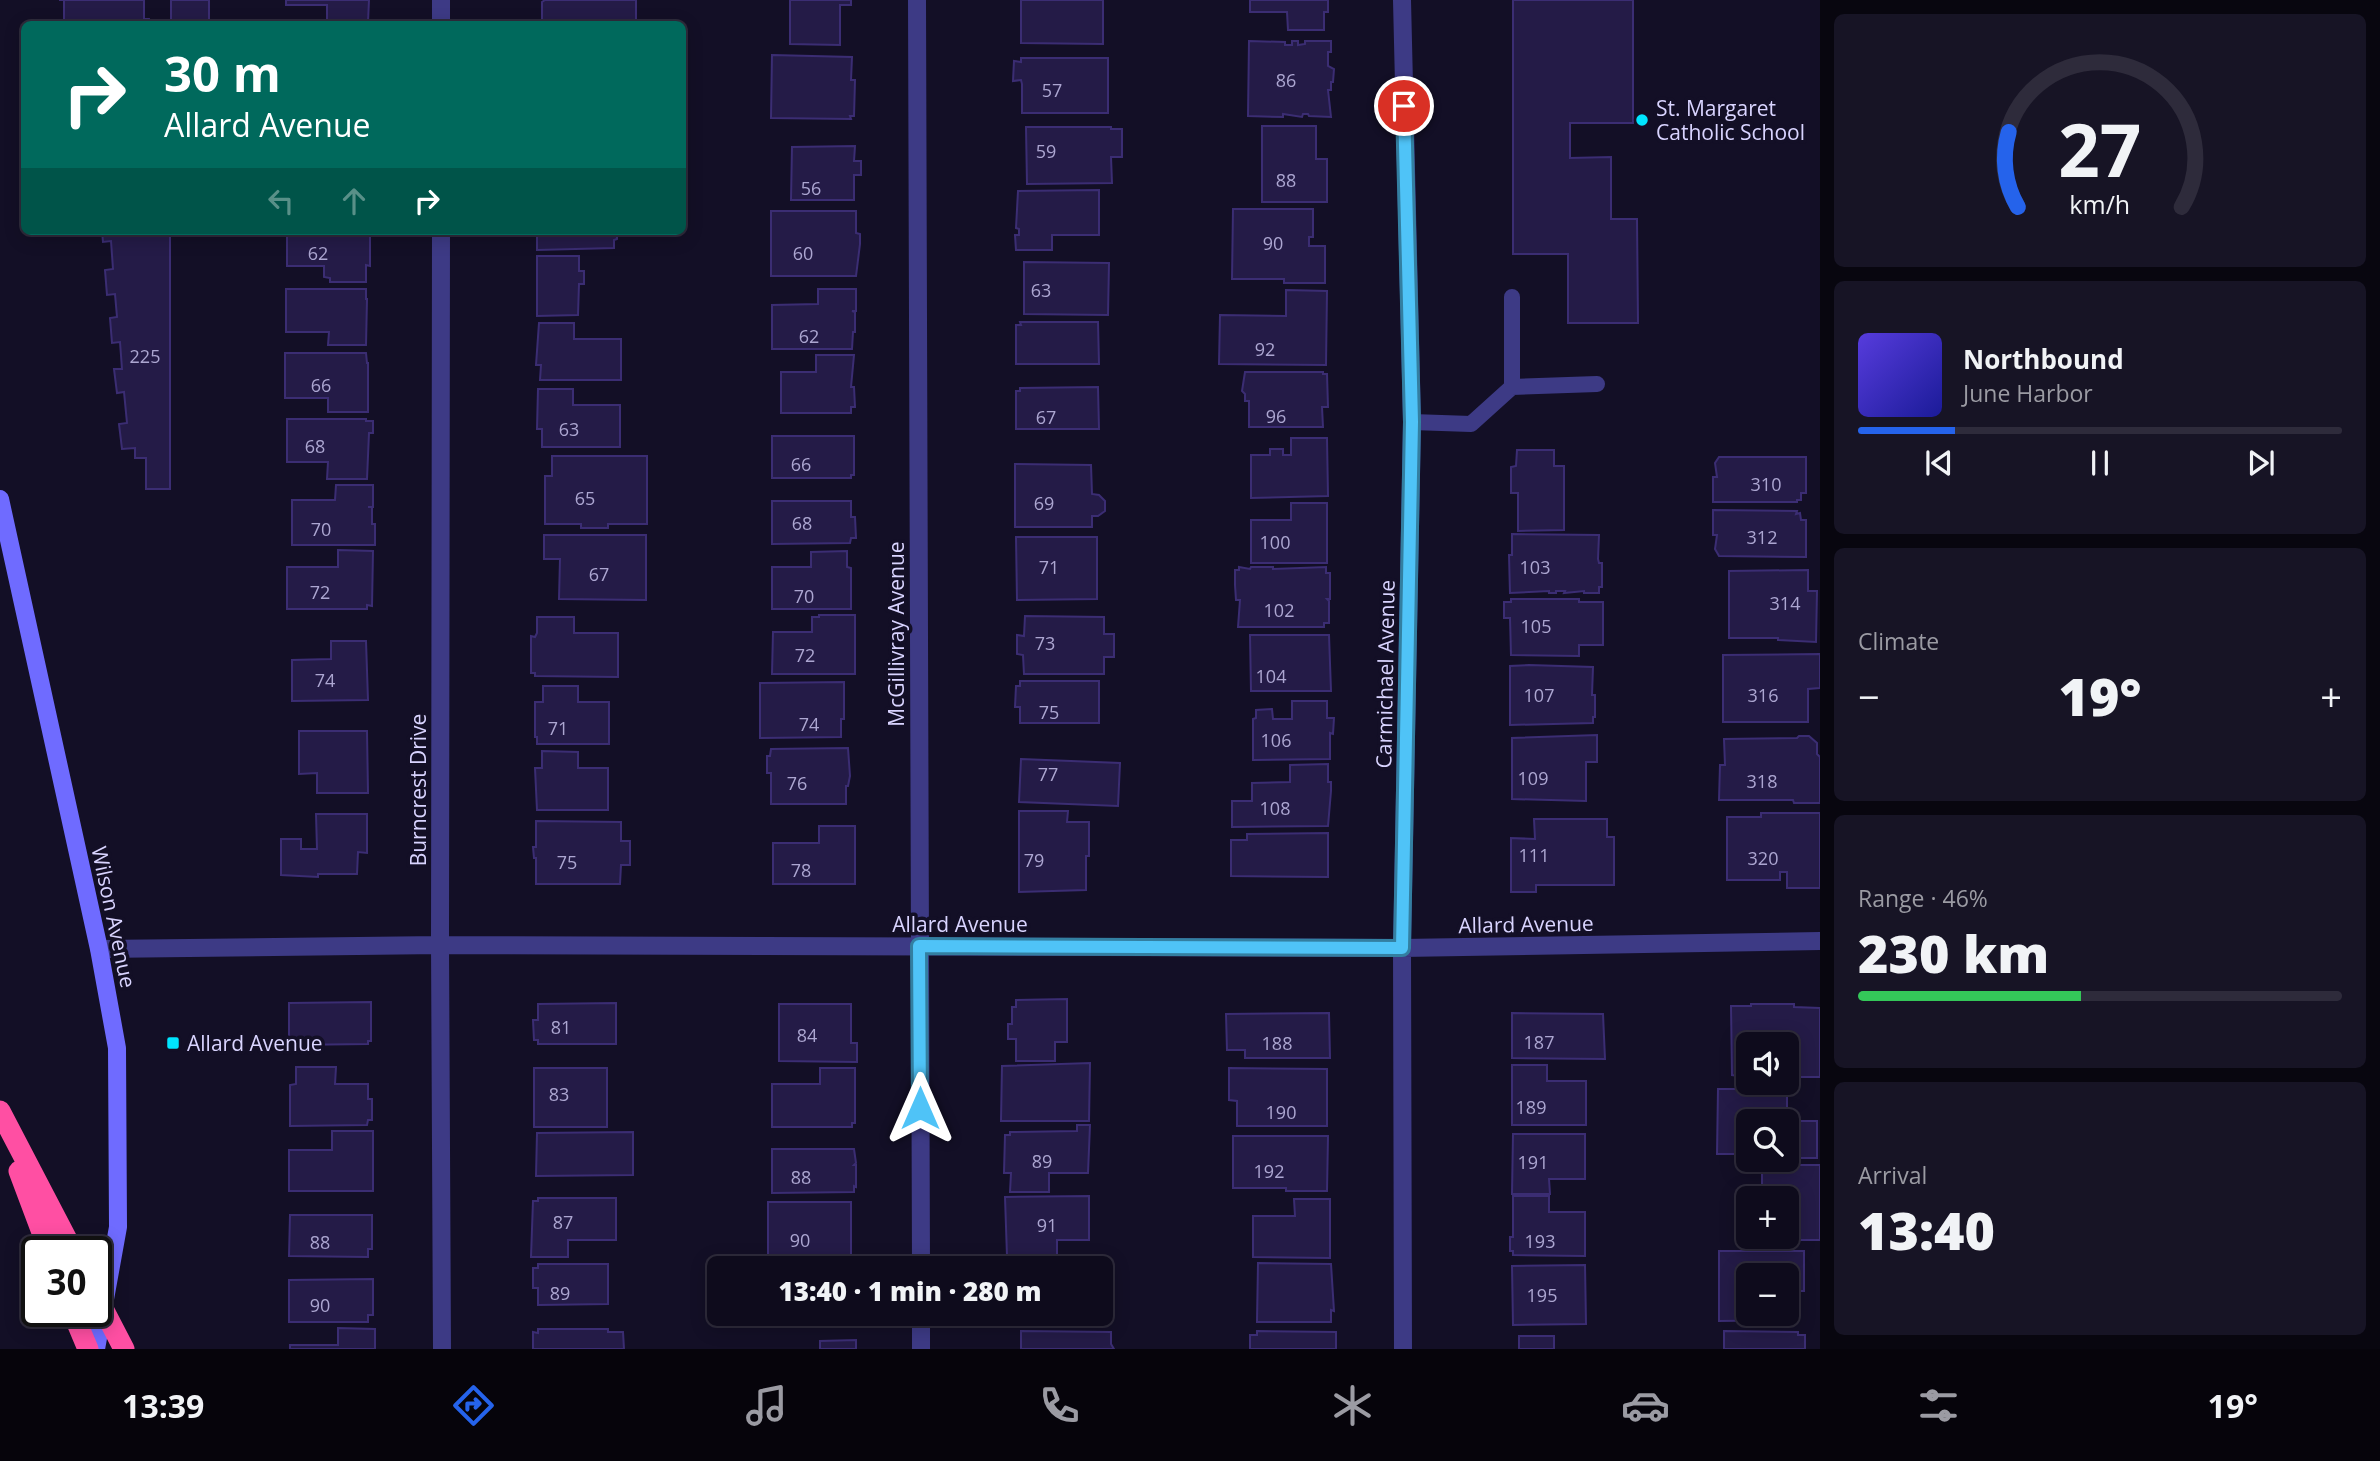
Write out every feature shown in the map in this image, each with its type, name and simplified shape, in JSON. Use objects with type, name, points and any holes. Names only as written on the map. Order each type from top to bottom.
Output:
[{"type":"highway","points":[[0,1111],[65,1236]]},
{"type":"highway","points":[[0,1116],[42,1236]]},
{"type":"highway","points":[[112,1326],[124,1349]]},
{"type":"highway","points":[[79,1327],[88,1349]]},
{"type":"main road","name":"Wilson Avenue","points":[[0,499],[99,949],[117,1048],[118,1227],[96,1349]]},
{"type":"street","points":[[441,0],[441,21]]},
{"type":"street","name":"McGillivray Avenue","points":[[917,0],[921,1256]]},
{"type":"street","name":"Carmichael Avenue","points":[[1402,0],[1412,422],[1402,948],[1403,1349]]},
{"type":"street","name":"Burncrest Drive","points":[[441,235],[442,1349]]},
{"type":"street","name":"Allard Avenue","points":[[99,949],[440,945],[1402,948],[1820,941]]},
{"type":"street","points":[[921,1326],[921,1349]]},
{"type":"lane","points":[[1512,297],[1512,387]]},
{"type":"lane","points":[[1412,422],[1471,424],[1512,387],[1597,384]]},
{"type":"building","points":[[64,0],[144,0],[144,19],[149,21],[64,21]]},
{"type":"building","points":[[171,0],[209,0],[209,21],[171,21]]},
{"type":"building","points":[[286,0],[369,0],[368,21],[327,21],[327,5],[286,5]]},
{"type":"building","points":[[636,0],[636,21],[542,21],[542,2]]},
{"type":"building","points":[[790,0],[851,0],[851,5],[840,5],[840,45],[790,44]]},
{"type":"building","points":[[1021,0],[1103,0],[1103,44],[1021,43]]},
{"type":"building","points":[[1250,0],[1328,0],[1328,12],[1324,12],[1324,30],[1288,30],[1287,12],[1250,12]]},
{"type":"building","points":[[1513,0],[1633,0],[1633,123],[1570,123],[1570,158],[1611,157],[1611,219],[1637,219],[1638,323],[1568,323],[1568,254],[1513,254]]},
{"type":"building","points":[[1249,41],[1285,42],[1285,45],[1292,45],[1292,41],[1298,41],[1298,45],[1305,44],[1305,41],[1331,41],[1328,66],[1334,69],[1331,90],[1328,90],[1331,117],[1308,114],[1303,114],[1302,117],[1283,114],[1283,117],[1248,116]]},
{"type":"building","points":[[772,55],[852,57],[851,80],[855,80],[854,116],[850,116],[851,119],[771,118]]},
{"type":"building","points":[[1021,58],[1108,58],[1108,113],[1022,113],[1021,80],[1013,81],[1014,61],[1021,62]]},
{"type":"building","points":[[1262,126],[1316,126],[1316,159],[1327,159],[1327,202],[1262,202]]},
{"type":"building","points":[[1026,127],[1122,129],[1122,157],[1111,157],[1112,183],[1027,184]]},
{"type":"building","points":[[855,146],[854,161],[861,161],[861,175],[854,175],[854,200],[791,200],[792,147]]},
{"type":"building","points":[[1099,190],[1099,235],[1052,235],[1052,250],[1016,250],[1015,235],[1019,235],[1019,229],[1016,228],[1018,191]]},
{"type":"building","points":[[1233,209],[1313,209],[1313,237],[1309,237],[1309,246],[1325,246],[1325,283],[1284,283],[1284,279],[1232,279]]},
{"type":"building","points":[[771,211],[856,211],[856,233],[860,234],[860,244],[856,276],[771,276]]},
{"type":"building","points":[[102,235],[170,235],[170,489],[146,489],[146,458],[135,458],[135,448],[122,449],[119,424],[127,423],[124,392],[117,393],[114,369],[122,369],[120,342],[112,343],[110,318],[117,317],[115,294],[107,295],[105,270],[113,269],[111,241],[103,242]]},
{"type":"building","points":[[287,235],[370,235],[370,266],[366,265],[366,282],[330,282],[330,278],[324,277],[324,266],[287,266]]},
{"type":"building","points":[[537,235],[617,235],[614,248],[537,250]]},
{"type":"building","points":[[537,256],[579,256],[579,271],[584,271],[584,284],[579,284],[578,315],[537,316]]},
{"type":"building","points":[[1024,262],[1109,263],[1108,315],[1024,314]]},
{"type":"building","points":[[286,289],[366,289],[366,345],[328,345],[329,332],[286,332]]},
{"type":"building","points":[[818,289],[856,289],[856,311],[852,311],[855,312],[855,332],[852,349],[772,349],[772,305],[818,304]]},
{"type":"building","points":[[1286,290],[1327,291],[1326,365],[1219,364],[1220,315],[1286,316]]},
{"type":"building","points":[[1020,322],[1098,322],[1099,364],[1016,364],[1016,325],[1021,325]]},
{"type":"building","points":[[539,323],[574,323],[574,339],[621,339],[621,380],[540,380],[541,365],[536,365]]},
{"type":"building","points":[[285,353],[366,353],[368,412],[328,412],[328,398],[285,398]]},
{"type":"building","points":[[816,355],[854,355],[851,387],[854,387],[855,407],[851,407],[851,413],[781,413],[781,372],[816,372]]},
{"type":"building","points":[[1245,372],[1327,374],[1328,407],[1322,407],[1323,427],[1249,427],[1249,401],[1245,401],[1242,391]]},
{"type":"building","points":[[1098,387],[1099,429],[1016,429],[1016,391],[1020,391],[1020,388]]},
{"type":"building","points":[[538,389],[573,389],[573,405],[620,405],[620,447],[542,447],[542,429],[537,429]]},
{"type":"building","points":[[287,419],[373,421],[373,433],[369,433],[367,479],[327,479],[328,462],[287,462]]},
{"type":"building","points":[[772,436],[854,436],[854,475],[851,475],[851,478],[772,478]]},
{"type":"building","points":[[1291,438],[1327,438],[1328,496],[1251,498],[1251,455],[1270,455],[1270,449],[1283,449],[1283,455],[1291,455]]},
{"type":"building","points":[[1517,450],[1554,450],[1554,466],[1564,466],[1564,530],[1518,531],[1518,493],[1511,493],[1511,467],[1516,466]]},
{"type":"building","points":[[552,456],[647,456],[647,524],[608,524],[608,528],[581,528],[581,524],[545,524],[545,476],[552,476]]},
{"type":"building","points":[[1719,457],[1806,457],[1806,493],[1801,493],[1801,500],[1797,502],[1713,502],[1713,477],[1717,477],[1715,463]]},
{"type":"building","points":[[1015,464],[1091,465],[1092,494],[1099,495],[1105,501],[1105,511],[1098,516],[1092,516],[1092,527],[1015,527]]},
{"type":"building","points":[[336,485],[373,485],[372,524],[375,524],[375,545],[292,545],[292,500],[335,500]]},
{"type":"building","points":[[772,501],[851,501],[851,517],[855,517],[856,538],[851,538],[850,543],[772,544]]},
{"type":"building","points":[[1291,503],[1327,503],[1327,563],[1251,563],[1251,520],[1291,520]]},
{"type":"building","points":[[1713,510],[1797,511],[1796,514],[1800,513],[1801,520],[1806,520],[1806,557],[1719,556],[1715,549],[1717,535],[1713,535]]},
{"type":"building","points":[[1512,534],[1599,535],[1598,559],[1599,563],[1602,563],[1602,587],[1599,587],[1599,593],[1510,593],[1509,555],[1512,555]]},
{"type":"building","points":[[544,535],[646,535],[646,600],[559,599],[560,559],[544,559]]},
{"type":"building","points":[[1016,537],[1097,537],[1097,599],[1017,600]]},
{"type":"building","points":[[338,550],[373,551],[372,606],[367,605],[367,609],[287,609],[287,567],[338,567]]},
{"type":"building","points":[[847,551],[847,567],[851,568],[851,609],[772,609],[772,567],[811,567],[811,552]]},
{"type":"building","points":[[1239,567],[1326,567],[1326,573],[1330,573],[1330,599],[1327,599],[1329,623],[1324,623],[1324,627],[1238,627],[1240,600],[1236,600],[1235,570],[1239,570]]},
{"type":"building","points":[[1808,570],[1808,591],[1817,591],[1816,642],[1778,638],[1729,638],[1729,571]]},
{"type":"building","points":[[1511,599],[1579,599],[1579,602],[1603,602],[1603,645],[1579,645],[1579,656],[1511,655],[1510,618],[1504,618],[1504,602],[1511,602]]},
{"type":"building","points":[[855,615],[855,674],[772,674],[773,632],[812,632],[812,617]]},
{"type":"building","points":[[1025,616],[1104,617],[1104,634],[1114,634],[1114,657],[1104,657],[1104,674],[1024,674],[1023,655],[1017,654],[1017,635],[1024,636]]},
{"type":"building","points":[[537,617],[574,617],[574,633],[618,633],[618,677],[535,676],[535,673],[531,673],[531,636],[535,637],[537,633]]},
{"type":"building","points":[[1250,635],[1329,635],[1331,691],[1251,691]]},
{"type":"building","points":[[331,641],[366,641],[368,700],[292,701],[292,660],[331,659]]},
{"type":"building","points":[[1820,654],[1820,688],[1808,689],[1808,722],[1723,722],[1723,655]]},
{"type":"building","points":[[1510,666],[1593,667],[1593,723],[1510,725]]},
{"type":"building","points":[[1020,681],[1099,681],[1099,723],[1020,723],[1020,707],[1015,707],[1016,686],[1020,686]]},
{"type":"building","points":[[844,682],[841,737],[760,738],[760,683]]},
{"type":"building","points":[[543,686],[578,686],[578,702],[609,702],[609,744],[537,744],[535,702],[543,702]]},
{"type":"building","points":[[1292,701],[1327,701],[1327,718],[1334,718],[1333,734],[1330,733],[1330,759],[1253,760],[1253,719],[1256,718],[1256,710],[1272,709],[1273,719],[1292,719]]},
{"type":"building","points":[[299,731],[367,731],[368,793],[317,793],[317,773],[299,774]]},
{"type":"building","points":[[1597,735],[1597,762],[1586,762],[1586,801],[1512,799],[1512,738]]},
{"type":"building","points":[[1809,736],[1817,743],[1817,754],[1820,757],[1820,803],[1794,803],[1793,800],[1719,800],[1720,765],[1725,765],[1724,739]]},
{"type":"building","points":[[848,748],[850,776],[846,786],[846,804],[771,804],[771,773],[767,773],[767,756],[770,756],[771,749]]},
{"type":"building","points":[[542,751],[578,752],[578,768],[608,768],[608,810],[537,810],[535,768],[542,768]]},
{"type":"building","points":[[1021,759],[1120,763],[1118,806],[1019,802]]},
{"type":"building","points":[[1328,764],[1331,791],[1328,826],[1232,827],[1232,801],[1252,801],[1252,783],[1290,782],[1290,765]]},
{"type":"building","points":[[1019,811],[1068,811],[1067,822],[1089,822],[1086,890],[1019,892]]},
{"type":"building","points":[[1761,813],[1820,813],[1820,888],[1787,888],[1787,872],[1780,872],[1780,880],[1727,880],[1727,817],[1761,817]]},
{"type":"building","points":[[316,814],[367,814],[367,853],[358,852],[357,874],[318,874],[318,877],[281,875],[281,839],[301,839],[301,849],[317,849]]},
{"type":"building","points":[[1534,819],[1607,819],[1607,837],[1614,837],[1614,885],[1536,885],[1536,892],[1511,892],[1511,838],[1535,839]]},
{"type":"building","points":[[536,821],[621,822],[621,841],[630,841],[630,865],[621,865],[620,884],[536,884],[536,858],[533,847],[536,847]]},
{"type":"building","points":[[819,826],[855,826],[855,884],[773,884],[773,843],[819,843]]},
{"type":"building","points":[[1328,833],[1328,877],[1231,876],[1231,840],[1247,840],[1247,834]]},
{"type":"building","points":[[1067,999],[1067,1042],[1055,1042],[1055,1061],[1016,1061],[1016,1039],[1008,1039],[1008,1024],[1012,1024],[1012,1007],[1016,1007],[1016,1000]]},
{"type":"building","points":[[371,1002],[371,1041],[368,1041],[368,1044],[289,1045],[289,1003]]},
{"type":"building","points":[[616,1003],[616,1044],[538,1044],[538,1040],[534,1040],[533,1020],[538,1020],[538,1004]]},
{"type":"building","points":[[779,1004],[851,1004],[851,1043],[857,1043],[857,1062],[779,1061]]},
{"type":"building","points":[[1794,1004],[1794,1007],[1820,1008],[1820,1077],[1799,1077],[1799,1032],[1736,1032],[1736,1076],[1732,1075],[1731,1006]]},
{"type":"building","points":[[1329,1013],[1330,1058],[1245,1058],[1245,1050],[1227,1050],[1226,1014]]},
{"type":"building","points":[[1512,1013],[1603,1014],[1605,1059],[1512,1058]]},
{"type":"building","points":[[1090,1063],[1089,1121],[1001,1121],[1002,1066]]},
{"type":"building","points":[[1512,1065],[1547,1065],[1547,1081],[1586,1081],[1586,1125],[1512,1125]]},
{"type":"building","points":[[296,1067],[336,1067],[335,1084],[368,1084],[368,1099],[372,1099],[372,1120],[368,1120],[367,1125],[290,1126],[290,1085],[296,1084]]},
{"type":"building","points":[[534,1068],[607,1068],[607,1127],[534,1127]]},
{"type":"building","points":[[820,1068],[855,1068],[855,1123],[852,1123],[852,1127],[772,1127],[772,1084],[820,1084]]},
{"type":"building","points":[[1229,1068],[1327,1069],[1327,1126],[1237,1126],[1237,1101],[1229,1100]]},
{"type":"building","points":[[1718,1089],[1736,1089],[1736,1095],[1787,1095],[1787,1109],[1736,1109],[1736,1154],[1717,1154]]},
{"type":"building","points":[[1799,1121],[1817,1121],[1817,1158],[1799,1158]]},
{"type":"building","points":[[1077,1125],[1090,1125],[1088,1173],[1049,1173],[1049,1192],[1010,1192],[1011,1173],[1004,1173],[1005,1135],[1010,1135],[1010,1132],[1077,1131]]},
{"type":"building","points":[[332,1131],[373,1131],[373,1191],[289,1191],[289,1150],[332,1150]]},
{"type":"building","points":[[633,1132],[633,1175],[536,1176],[537,1133]]},
{"type":"building","points":[[1513,1134],[1585,1134],[1585,1179],[1549,1179],[1550,1194],[1512,1194]]},
{"type":"building","points":[[1233,1136],[1328,1136],[1327,1191],[1233,1188]]},
{"type":"building","points":[[772,1149],[854,1149],[854,1192],[772,1193]]},
{"type":"building","points":[[1799,1165],[1820,1165],[1820,1240],[1799,1240],[1799,1186],[1762,1186],[1762,1172],[1799,1172]]},
{"type":"building","points":[[1089,1196],[1089,1240],[1057,1240],[1057,1256],[1007,1256],[1005,1197]]},
{"type":"building","points":[[1513,1196],[1549,1196],[1549,1212],[1585,1212],[1585,1256],[1513,1255],[1513,1251],[1510,1251],[1510,1237],[1513,1237]]},
{"type":"building","points":[[538,1198],[616,1198],[616,1240],[568,1240],[568,1257],[531,1257],[533,1201],[538,1201]]},
{"type":"building","points":[[1294,1199],[1330,1199],[1330,1258],[1253,1257],[1253,1216],[1295,1216]]},
{"type":"building","points":[[768,1202],[851,1202],[851,1256],[768,1256]]},
{"type":"building","points":[[290,1215],[372,1215],[372,1249],[368,1249],[368,1257],[289,1256]]},
{"type":"building","points":[[1719,1251],[1804,1251],[1804,1291],[1799,1291],[1799,1263],[1736,1263],[1736,1321],[1719,1321]]},
{"type":"building","points":[[1258,1263],[1331,1264],[1334,1311],[1331,1310],[1331,1322],[1257,1322]]},
{"type":"building","points":[[538,1264],[608,1264],[608,1304],[538,1305],[538,1288],[533,1288],[533,1268],[538,1268]]},
{"type":"building","points":[[1585,1265],[1586,1324],[1513,1325],[1512,1266]]},
{"type":"building","points":[[373,1279],[373,1315],[368,1315],[368,1322],[289,1322],[289,1280]]},
{"type":"building","points":[[338,1328],[375,1329],[375,1349],[290,1349],[290,1345],[338,1345]]},
{"type":"building","points":[[538,1329],[608,1329],[608,1332],[623,1332],[624,1349],[533,1349],[533,1332],[538,1333]]},
{"type":"building","points":[[1021,1331],[1111,1332],[1114,1349],[1021,1349]]},
{"type":"building","points":[[1257,1331],[1336,1332],[1336,1349],[1250,1349],[1250,1335],[1257,1335]]},
{"type":"building","points":[[1724,1331],[1798,1332],[1798,1335],[1805,1335],[1805,1349],[1724,1349]]},
{"type":"building","points":[[1519,1336],[1554,1336],[1554,1349],[1519,1349]]},
{"type":"building","points":[[856,1340],[856,1349],[820,1349],[820,1341]]},
{"type":"place","name":"St. Margaret Catholic School","points":[[1642,120]]},
{"type":"place","name":"Allard Avenue","points":[[173,1043]]},
{"type":"route","points":[[920,1108],[919,946],[1402,948],[1412,422],[1404,106]]}]
